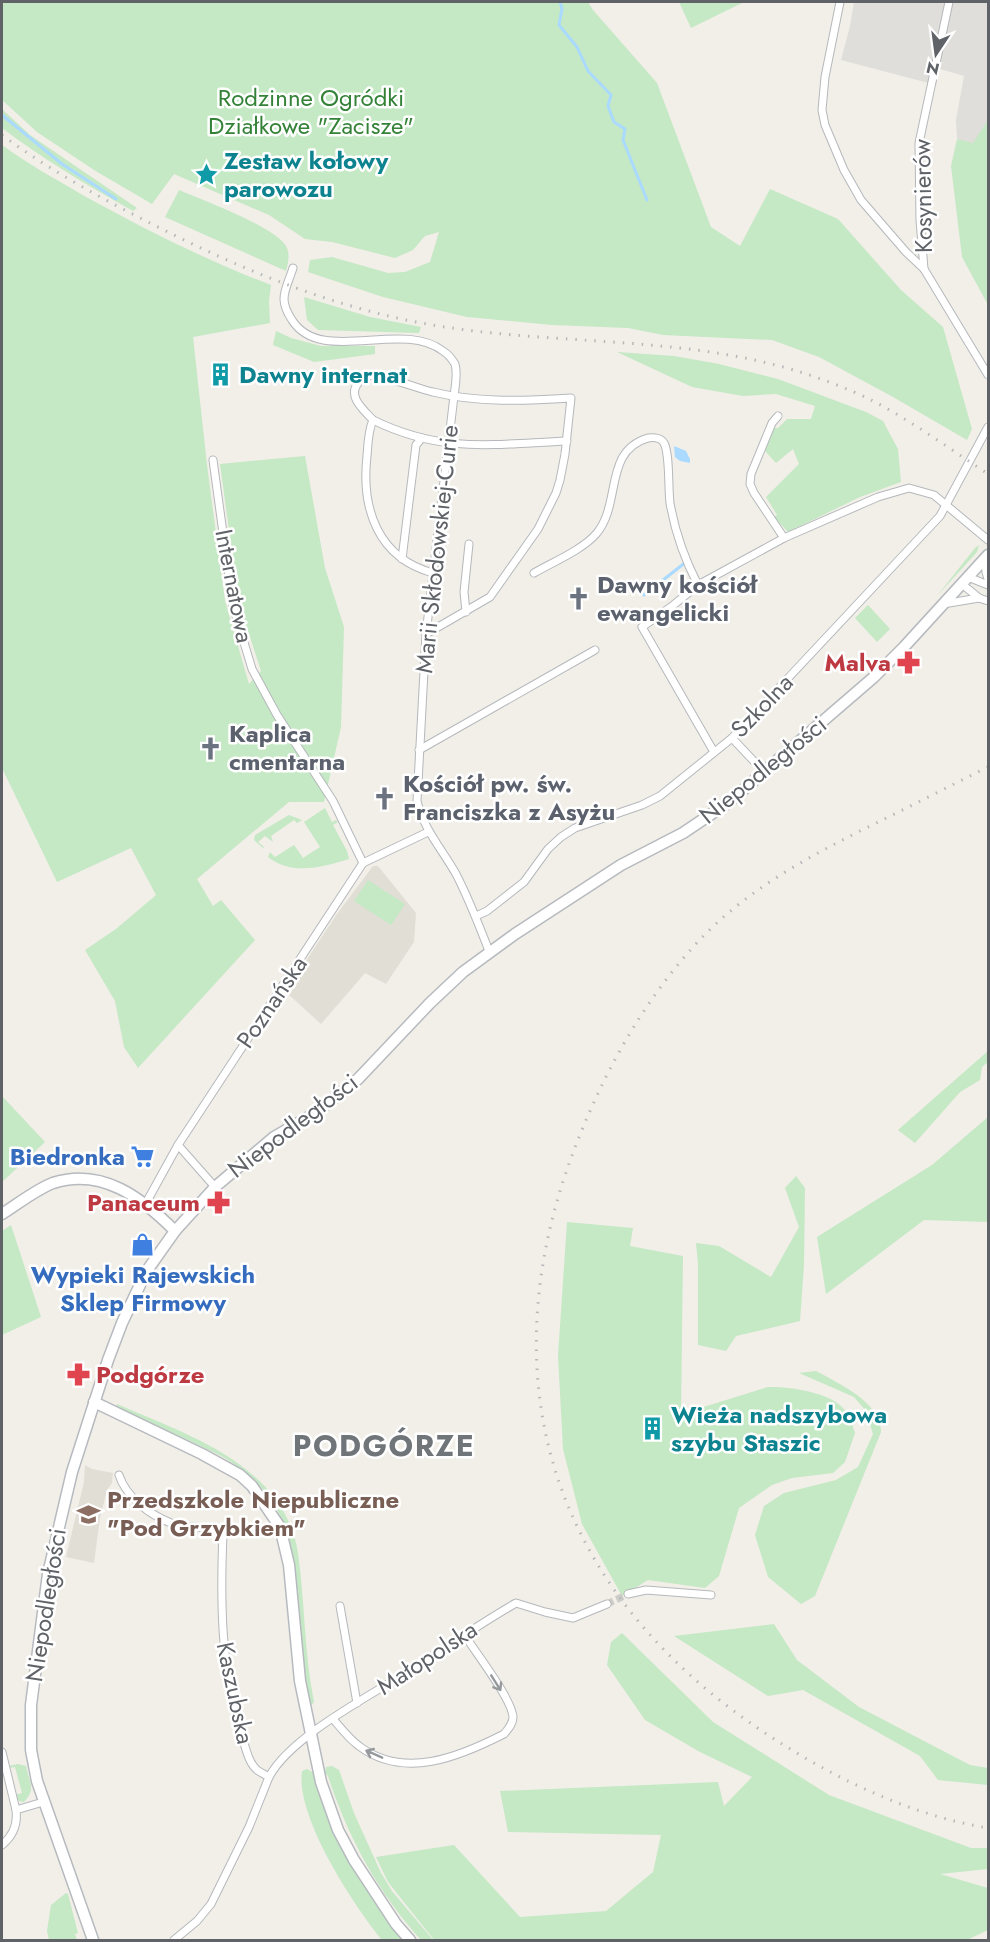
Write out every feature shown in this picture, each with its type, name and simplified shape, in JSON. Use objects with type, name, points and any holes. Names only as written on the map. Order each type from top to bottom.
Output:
[{"type":"main road","name":"Niepodległości","points":[[93,1941],[44,1802],[31,1750],[29,1724],[48,1574],[57,1529],[72,1472],[108,1359],[146,1272],[175,1231],[215,1187],[274,1137],[317,1112],[358,1079],[436,996],[463,972],[489,951],[621,865],[711,815],[874,677],[987,557]]},
{"type":"main road","points":[[2,1214],[51,1184],[91,1179],[117,1187],[146,1203],[175,1231]]},
{"type":"main road","points":[[94,1402],[223,1464],[240,1475],[252,1486],[280,1527],[290,1565],[296,1654],[321,1782],[338,1830],[354,1860],[396,1924],[410,1941]]},
{"type":"street","points":[[840,2],[825,76],[822,110],[831,145],[861,200],[906,252],[924,268]]},
{"type":"street","name":"Kosynierów","points":[[949,2],[919,143],[920,219],[924,268],[988,375]]},
{"type":"street","name":"Marii Skłodowskiej-Curie","points":[[293,268],[284,300],[288,314],[301,331],[320,340],[330,341],[376,338],[421,340],[431,343],[449,356],[455,365],[454,396],[426,634],[417,801],[420,815],[428,832],[456,875],[476,916],[489,951]]},
{"type":"street","points":[[426,634],[490,597],[538,528],[556,494],[567,441],[571,398],[495,400],[454,396],[414,387],[388,378],[364,377],[356,385],[354,392],[359,405],[373,420],[408,435],[469,446],[567,441]]},
{"type":"street","points":[[778,416],[772,423],[751,474],[750,484],[754,494],[784,538]]},
{"type":"street","points":[[373,420],[369,438],[366,485],[377,531],[402,559],[418,569],[433,573]]},
{"type":"street","name":"Szkolna","points":[[476,916],[524,882],[548,849],[561,837],[575,828],[660,796],[732,738],[940,516],[948,505],[988,427]]},
{"type":"street","points":[[534,573],[589,541],[598,531],[606,515],[621,457],[629,449],[651,437],[661,439],[667,451],[670,503],[678,540],[698,585]]},
{"type":"street","points":[[402,559],[416,446],[422,438]]},
{"type":"street","name":"Internatowa","points":[[213,460],[233,606],[252,669],[277,715],[333,801],[363,862]]},
{"type":"street","points":[[714,752],[642,627],[698,585],[784,538],[878,497],[909,488],[934,495],[988,540]]},
{"type":"street","points":[[466,612],[463,598],[469,544]]},
{"type":"street","points":[[987,557],[988,579]]},
{"type":"street","points":[[965,581],[988,585]]},
{"type":"street","points":[[965,581],[979,598]]},
{"type":"street","points":[[943,604],[979,598],[988,601]]},
{"type":"street","points":[[419,750],[595,650]]},
{"type":"street","points":[[732,738],[764,772]]},
{"type":"street","points":[[363,862],[428,832]]},
{"type":"street","name":"Poznańska","points":[[146,1203],[178,1145],[363,862]]},
{"type":"street","points":[[178,1145],[215,1187]]},
{"type":"street","name":"Kaszubska","points":[[119,1475],[123,1486],[153,1514],[171,1522],[219,1529],[223,1534],[222,1632],[227,1674],[235,1716],[250,1760],[258,1771],[269,1777]]},
{"type":"street","points":[[628,1594],[646,1590],[711,1595]]},
{"type":"street","name":"Małopolska","points":[[269,1777],[279,1762],[310,1734],[516,1603],[573,1618],[607,1604]]},
{"type":"street","points":[[340,1606],[357,1703]]},
{"type":"street","points":[[333,1719],[357,1745],[393,1762],[411,1764],[428,1763],[449,1757],[504,1734],[510,1728],[513,1719],[508,1702],[464,1634]]},
{"type":"street","points":[[2,1752],[16,1810],[16,1825],[11,1836],[2,1845]]},
{"type":"street","points":[[174,1941],[197,1921],[211,1904],[249,1827],[269,1777]]},
{"type":"street","points":[[16,1810],[44,1802]]},
{"type":"shaded area","points":[[854,2],[988,2],[988,120],[973,144],[957,139],[956,120],[964,76],[940,69],[936,85],[841,60]]},
{"type":"shaded area","points":[[373,866],[378,866],[416,913],[414,942],[386,984],[365,973],[321,1024],[287,993],[288,988],[337,914]]},
{"type":"shaded area","name":"Przedszkole Niepubliczne \"Pod Grzybkiem\"","points":[[85,1465],[92,1469],[113,1473],[112,1483],[107,1490],[100,1518],[94,1563],[66,1557],[84,1482]]},
{"type":"green space","name":"Rodzinne Ogródki Działkowe \"Zacisze\"","points":[[2,2],[588,2],[657,83],[711,227],[740,246],[770,189],[838,219],[901,290],[943,327],[972,429],[967,440],[819,357],[772,340],[663,335],[628,328],[552,325],[467,317],[383,297],[308,272],[310,260],[332,257],[388,273],[405,272],[430,262],[439,232],[425,236],[413,250],[395,258],[332,242],[305,239],[269,215],[174,174],[152,204],[94,170],[37,132],[2,100]]},
{"type":"green space","points":[[679,2],[744,2],[691,28]]},
{"type":"green space","points":[[2,109],[30,135],[137,208],[133,211],[116,202],[66,172],[2,128]]},
{"type":"green space","points":[[988,120],[988,305],[962,257],[951,166],[957,139],[973,143]]},
{"type":"green space","points":[[2,145],[44,173],[133,222],[201,256],[271,285],[270,323],[193,337],[225,601],[249,684],[261,671],[239,603],[220,464],[305,456],[325,568],[344,627],[341,727],[324,802],[289,802],[197,879],[213,906],[221,900],[255,940],[138,1068],[124,1047],[115,1001],[85,950],[116,929],[156,895],[131,848],[57,882],[2,768]]},
{"type":"green space","points":[[179,190],[239,215],[281,240],[288,254],[286,271],[165,217]]},
{"type":"green space","points":[[304,297],[370,317],[421,327],[419,333],[318,330],[307,320]]},
{"type":"green space","points":[[276,331],[291,338],[321,346],[375,346],[375,354],[314,362],[273,345]]},
{"type":"green space","points":[[617,352],[674,356],[719,364],[778,379],[866,412],[883,421],[898,449],[901,482],[860,497],[788,532],[774,517],[777,515],[766,497],[799,464],[793,449],[776,463],[765,451],[774,428],[778,428],[787,419],[811,419],[815,406],[776,394],[743,396],[692,387]]},
{"type":"green space","points":[[979,545],[977,552],[937,596],[975,548]]},
{"type":"green space","points":[[868,605],[890,629],[877,642],[855,618]]},
{"type":"green space","points":[[325,808],[332,822],[336,820],[338,822],[333,825],[349,859],[318,867],[297,868],[277,863],[268,857],[270,852],[275,857],[294,845],[303,858],[320,847],[304,822]]},
{"type":"green space","points":[[289,815],[302,820],[297,823],[294,820],[271,836],[273,842],[265,836],[258,842],[263,848],[254,840],[255,835]]},
{"type":"green space","points":[[368,880],[405,904],[391,925],[354,901]]},
{"type":"green space","points":[[988,1051],[988,1062],[982,1067],[980,1080],[960,1092],[915,1143],[898,1130]]},
{"type":"green space","points":[[2,1096],[45,1142],[2,1182]]},
{"type":"green space","points":[[988,1117],[988,1222],[924,1220],[826,1294],[817,1237],[932,1165]]},
{"type":"green space","points":[[796,1176],[805,1188],[804,1264],[800,1321],[736,1336],[726,1351],[698,1345],[696,1243],[719,1246],[771,1277],[799,1227],[785,1188]]},
{"type":"green space","points":[[567,1222],[633,1228],[630,1246],[683,1256],[681,1414],[768,1387],[776,1387],[807,1391],[827,1397],[844,1409],[851,1422],[855,1433],[845,1462],[833,1473],[792,1478],[772,1485],[739,1508],[719,1576],[705,1588],[648,1580],[622,1596],[582,1524],[563,1449],[558,1356]]},
{"type":"green space","points":[[11,1225],[41,1317],[2,1335],[2,1231]]},
{"type":"green space","points":[[816,1371],[867,1403],[879,1422],[881,1432],[815,1596],[801,1604],[768,1577],[755,1535],[764,1506],[784,1493],[836,1480],[858,1467],[873,1434],[866,1411],[854,1397],[799,1373]]},
{"type":"green space","points":[[117,1404],[173,1428],[229,1457],[253,1475],[274,1497],[289,1523],[298,1553],[308,1665],[314,1702],[310,1707],[292,1553],[280,1516],[270,1499],[256,1482],[226,1459],[116,1407]]},
{"type":"green space","points":[[774,1624],[797,1660],[859,1707],[970,1765],[988,1768],[988,1785],[938,1780],[920,1756],[803,1690],[768,1696],[674,1636]]},
{"type":"green space","points":[[622,1633],[713,1722],[829,1795],[971,1848],[988,1848],[988,1869],[940,1874],[988,1888],[988,1930],[967,1940],[434,1940],[388,1882],[376,1857],[454,1845],[520,1917],[606,1911],[653,1872],[661,1835],[508,1832],[500,1791],[718,1782],[724,1806],[752,1777],[700,1752],[645,1720],[607,1665],[611,1642]]},
{"type":"green space","points":[[18,1764],[26,1766],[31,1786],[30,1794],[24,1802],[19,1801],[15,1795],[22,1793],[15,1767],[9,1768],[9,1766]]},
{"type":"green space","points":[[332,1766],[339,1770],[354,1813],[381,1873],[392,1891],[433,1940],[421,1940],[405,1922],[366,1863],[325,1773],[326,1767]]},
{"type":"green space","points":[[307,1769],[314,1773],[349,1860],[374,1901],[405,1940],[382,1940],[357,1906],[329,1860],[308,1812],[302,1790],[302,1771]]},
{"type":"green space","points":[[66,1893],[78,1933],[75,1934],[77,1940],[49,1940],[47,1931],[51,1905]]},
{"type":"water","points":[[674,446],[686,451],[690,463],[680,461],[675,457]]},
{"type":"waterway","points":[[560,2],[562,9],[559,25],[577,47],[588,71],[611,95],[608,106],[614,122],[625,129],[623,140],[647,200]]},
{"type":"waterway","points":[[2,115],[62,164],[116,199]]},
{"type":"waterway","points":[[644,595],[686,562]]},
{"type":"tunnel","points":[[607,1604],[628,1594]]},
{"type":"railway","points":[[2,135],[60,174],[141,218],[222,258],[315,295],[379,314],[459,329],[654,345],[750,359],[797,371],[825,380],[886,408],[988,474]]},
{"type":"railway","points":[[988,767],[793,867],[731,910],[712,927],[677,966],[646,1008],[618,1054],[584,1125],[553,1215],[538,1303],[538,1387],[554,1467],[585,1542],[631,1612],[692,1677],[768,1735],[793,1751],[873,1793],[930,1814],[988,1828]]},
{"type":"place","name":"Zestaw kołowy parowozu","points":[[206,175]]},
{"type":"place","name":"Dawny internat","points":[[221,375]]},
{"type":"place","name":"Dawny kościół ewangelicki","points":[[579,599]]},
{"type":"place","name":"Malva","points":[[909,663]]},
{"type":"place","name":"Kaplica cmentarna","points":[[211,748]]},
{"type":"place","name":"Kościół pw. św. Franciszka z Asyżu","points":[[385,798]]},
{"type":"place","name":"Biedronka","points":[[143,1157]]},
{"type":"place","name":"Panaceum","points":[[218,1203]]},
{"type":"place","name":"Wypieki Rajewskich Sklep Firmowy","points":[[143,1245]]},
{"type":"place","name":"Podgórze","points":[[78,1375]]},
{"type":"place","name":"Wieża nadszybowa szybu Staszic","points":[[653,1429]]},
{"type":"place","name":"Przedszkole Niepubliczne \"Pod Grzybkiem\"","points":[[89,1514]]},
{"type":"district","name":"PODGÓRZE","points":[[384,1446]]}]
